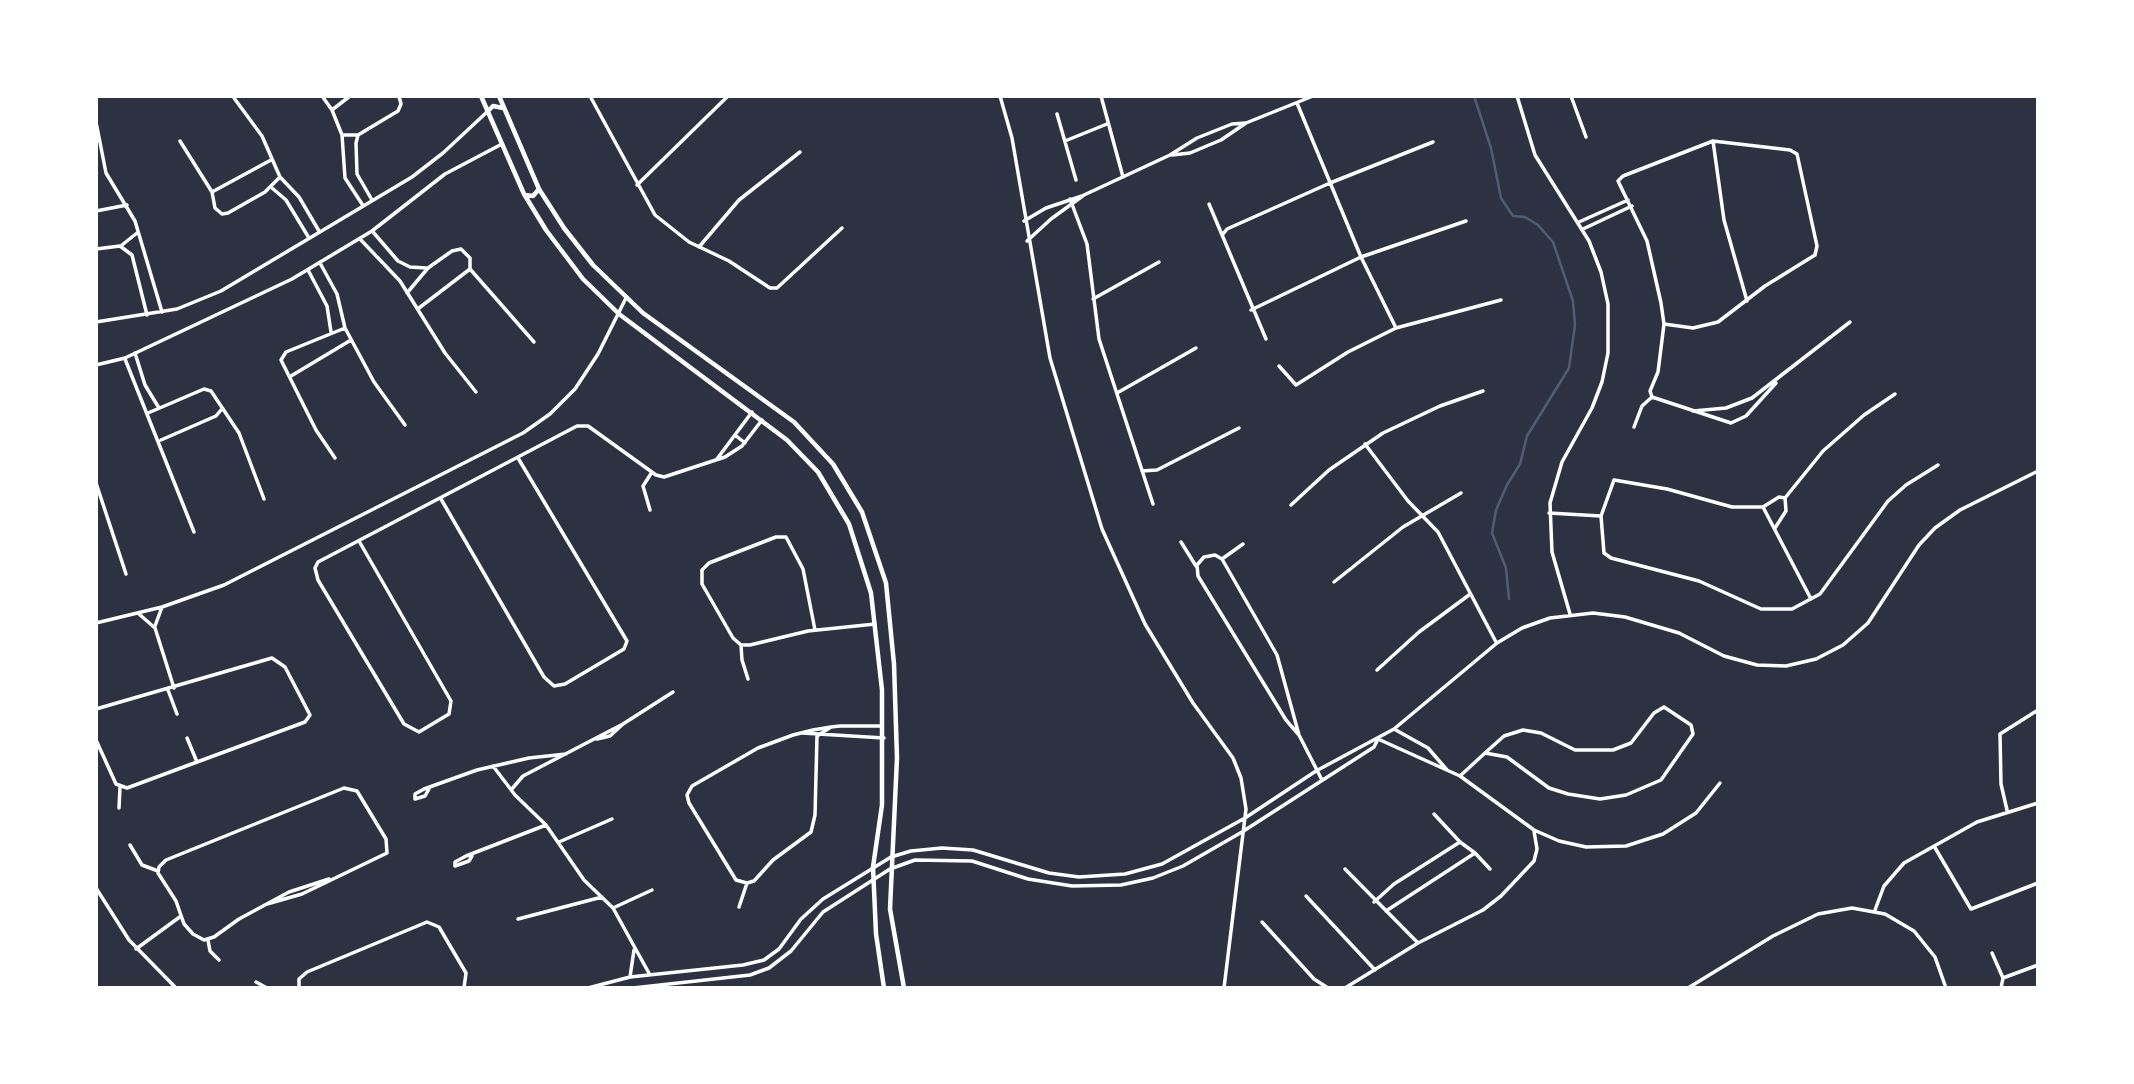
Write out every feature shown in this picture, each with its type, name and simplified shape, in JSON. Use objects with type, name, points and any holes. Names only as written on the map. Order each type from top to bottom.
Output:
[{"type":"street","points":[[322,96],[332,110],[342,135],[345,178],[362,204]]},
{"type":"street","points":[[332,110],[350,96]]},
{"type":"street","points":[[342,135],[358,135],[398,111],[401,104],[399,96]]},
{"type":"street","points":[[481,96],[500,145],[524,194],[570,263],[597,295],[763,419],[818,472],[843,511],[862,556],[875,624],[884,738],[882,805],[873,867],[876,934],[884,988]]},
{"type":"street","points":[[499,96],[539,189],[578,247],[626,298],[794,422],[833,464],[862,512],[886,583],[894,664],[897,758],[890,869],[892,931],[904,988]]},
{"type":"street","points":[[637,185],[729,96]]},
{"type":"street","points":[[1000,96],[1012,138],[1027,241],[1054,376],[1102,529],[1144,624],[1237,767],[1244,788],[1245,818],[1224,988]]},
{"type":"street","points":[[1101,96],[1124,177]]},
{"type":"street","points":[[1170,155],[1190,153],[1221,140],[1246,123],[1313,96]]},
{"type":"street","points":[[1517,96],[1535,155],[1583,229],[1605,288],[1609,320],[1607,361],[1598,395],[1558,472],[1549,513],[1552,552],[1570,614]]},
{"type":"street","points":[[1571,96],[1586,137]]},
{"type":"street","points":[[593,97],[655,215],[699,247],[729,261],[770,288],[777,288],[842,228]]},
{"type":"street","points":[[234,98],[262,136],[280,177],[299,197],[319,232]]},
{"type":"street","points":[[1297,103],[1361,257],[1396,328]]},
{"type":"street","points":[[96,321],[162,312],[208,298],[428,166],[493,106],[504,109]]},
{"type":"street","points":[[1057,114],[1076,180]]},
{"type":"street","points":[[96,122],[106,173],[127,205],[138,232],[162,312]]},
{"type":"street","points":[[1024,221],[1170,155],[1197,138],[1232,124],[1246,123]]},
{"type":"street","points":[[1065,141],[1107,124]]},
{"type":"street","points":[[358,135],[355,166],[363,188],[372,200]]},
{"type":"street","points":[[180,141],[212,192],[215,208],[225,214],[272,188],[280,177]]},
{"type":"street","points":[[1713,141],[1724,220],[1747,301]]},
{"type":"street","points":[[1652,397],[1650,391],[1658,372],[1664,324],[1653,261],[1632,206],[1618,181],[1623,176],[1713,141],[1790,150],[1797,154],[1818,250],[1815,255],[1765,286],[1726,318],[1710,325],[1684,328],[1664,324]]},
{"type":"street","points":[[1223,234],[1227,229],[1330,183],[1433,142]]},
{"type":"street","points":[[96,365],[135,354],[320,263],[372,231],[445,174],[500,145]]},
{"type":"street","points":[[699,247],[746,194],[800,152]]},
{"type":"street","points":[[212,192],[271,160]]},
{"type":"street","points":[[272,188],[286,200],[309,238]]},
{"type":"street","points":[[524,194],[533,196],[539,189]]},
{"type":"street","points":[[1579,222],[1629,200]]},
{"type":"street","points":[[1027,241],[1071,201]]},
{"type":"street","points":[[1071,201],[1087,244],[1099,339],[1153,504]]},
{"type":"street","points":[[1209,204],[1251,310],[1266,339]]},
{"type":"street","points":[[96,211],[127,205]]},
{"type":"street","points":[[1583,229],[1632,206]]},
{"type":"street","points":[[1251,310],[1361,257],[1466,221]]},
{"type":"street","points":[[372,231],[398,261],[410,267],[429,268]]},
{"type":"street","points":[[96,249],[120,246],[132,241],[138,232]]},
{"type":"street","points":[[360,239],[393,272],[419,308],[450,360],[475,392]]},
{"type":"street","points":[[120,246],[134,260],[147,315]]},
{"type":"street","points":[[407,293],[429,268],[458,250],[468,255],[470,269],[534,342]]},
{"type":"street","points":[[1093,299],[1160,262]]},
{"type":"street","points":[[320,263],[337,294],[345,328],[351,340],[374,382],[405,425]]},
{"type":"street","points":[[419,308],[470,269]]},
{"type":"street","points":[[307,270],[327,306],[331,332]]},
{"type":"street","points":[[96,623],[162,607],[240,577],[532,427],[575,389],[626,298]]},
{"type":"street","points":[[1279,366],[1296,385],[1348,352],[1396,328],[1501,300]]},
{"type":"street","points":[[1693,411],[1734,406],[1752,398],[1850,322]]},
{"type":"street","points":[[334,458],[316,430],[291,376],[283,365],[282,355],[345,328]]},
{"type":"street","points":[[291,376],[351,340]]},
{"type":"street","points":[[1117,393],[1196,348]]},
{"type":"street","points":[[135,354],[145,385],[159,408]]},
{"type":"street","points":[[125,358],[136,389],[149,412],[194,532]]},
{"type":"street","points":[[1652,397],[1727,423],[1739,421],[1761,401],[1777,381]]},
{"type":"street","points":[[149,412],[204,389],[211,391],[221,410],[239,433],[264,499]]},
{"type":"street","points":[[1290,505],[1329,470],[1365,444],[1420,414],[1483,391]]},
{"type":"street","points":[[1775,528],[1786,510],[1785,498],[1823,451],[1895,394]]},
{"type":"street","points":[[1634,427],[1642,406],[1652,397]]},
{"type":"street","points":[[160,440],[216,416],[221,410]]},
{"type":"street","points":[[716,461],[752,412]]},
{"type":"street","points":[[359,541],[451,701],[449,714],[419,732],[404,724],[316,574],[318,562],[583,424],[652,472],[664,477],[716,461],[745,443],[763,419]]},
{"type":"street","points":[[1142,471],[1157,470],[1239,428]]},
{"type":"street","points":[[735,435],[745,443]]},
{"type":"street","points":[[1365,444],[1450,551],[1469,595],[1497,643]]},
{"type":"street","points":[[441,499],[544,677],[554,686],[565,684],[624,649],[627,641],[519,458]]},
{"type":"street","points":[[1785,498],[1781,496],[1763,507],[1732,507],[1667,489],[1614,481],[1601,516],[1603,550],[1611,558],[1699,581],[1761,610],[1784,611],[1811,599],[1833,579],[1888,501],[1906,485],[1938,465]]},
{"type":"street","points":[[588,988],[630,977],[743,965],[764,960],[779,949],[815,905],[891,857],[927,849],[958,848],[989,853],[1049,873],[1079,877],[1110,876],[1162,864],[1245,818],[1316,771],[1394,729],[1497,643],[1535,622],[1570,614],[1608,614],[1645,621],[1679,633],[1724,656],[1757,666],[1786,666],[1816,659],[1843,645],[1868,623],[1919,545],[1936,528],[1960,510],[2038,471]]},
{"type":"street","points":[[650,510],[643,489],[652,472]]},
{"type":"street","points":[[96,482],[126,574]]},
{"type":"street","points":[[1334,582],[1385,539],[1461,493]]},
{"type":"street","points":[[1763,507],[1811,599]]},
{"type":"street","points":[[1549,513],[1601,516]]},
{"type":"street","points":[[815,630],[803,569],[791,542],[779,536],[709,563],[701,573],[708,594],[733,638],[741,645],[815,630],[875,624]]},
{"type":"street","points":[[1181,542],[1197,567],[1200,579],[1286,720],[1299,735]]},
{"type":"street","points":[[1222,559],[1243,544]]},
{"type":"street","points":[[1197,567],[1199,560],[1206,556],[1215,555],[1222,559],[1277,655],[1299,735],[1322,780]]},
{"type":"street","points":[[1377,670],[1419,632],[1469,595]]},
{"type":"street","points":[[155,628],[162,607]]},
{"type":"street","points":[[139,614],[155,628],[174,688]]},
{"type":"street","points":[[741,645],[741,660],[748,679]]},
{"type":"street","points":[[96,709],[272,658],[285,667],[310,711],[305,722],[140,785],[120,787]]},
{"type":"street","points":[[168,690],[177,714]]},
{"type":"street","points":[[511,790],[519,778],[597,739],[610,736],[623,724],[673,692]]},
{"type":"street","points":[[1460,776],[1485,752],[1504,736],[1523,730],[1541,733],[1576,750],[1613,750],[1631,743],[1654,713],[1664,707],[1691,725],[1693,734],[1661,780],[1638,791],[1613,798],[1588,798],[1558,791],[1507,757],[1485,752]]},
{"type":"street","points":[[2007,810],[2001,784],[2000,734],[2038,710]]},
{"type":"street","points":[[817,736],[815,816],[811,832],[773,860],[754,881],[747,883],[732,875],[689,803],[688,793],[694,784],[758,748],[800,733],[831,727],[883,726]]},
{"type":"street","points":[[817,736],[831,727]]},
{"type":"street","points":[[1394,729],[1428,748],[1447,771]]},
{"type":"street","points":[[800,733],[884,738]]},
{"type":"street","points":[[187,738],[197,763]]},
{"type":"street","points":[[1378,739],[1460,776],[1534,830],[1559,841],[1586,847],[1613,848],[1639,843],[1686,821],[1705,803],[1720,783]]},
{"type":"street","points":[[633,988],[750,975],[769,968],[791,951],[818,915],[890,869],[915,860],[958,859],[1054,884],[1121,885],[1176,870],[1242,832],[1374,747],[1378,739]]},
{"type":"street","points":[[96,740],[120,787],[119,808]]},
{"type":"street","points":[[429,789],[466,773],[493,766],[566,754]]},
{"type":"street","points":[[493,766],[511,790],[546,825],[584,880],[613,908],[650,975]]},
{"type":"street","points":[[158,870],[166,860],[351,788],[360,795],[386,839],[388,849],[378,859],[329,879],[302,894],[267,904],[208,940]]},
{"type":"street","points":[[1875,911],[1890,877],[1904,863],[1977,822],[2007,810],[2038,803]]},
{"type":"street","points":[[1434,814],[1490,869]]},
{"type":"street","points":[[559,842],[612,819]]},
{"type":"street","points":[[472,856],[455,866],[455,862],[546,825]]},
{"type":"street","points":[[1345,988],[1418,943],[1483,910],[1509,888],[1534,861],[1537,842],[1534,830]]},
{"type":"street","points":[[1374,902],[1394,884],[1460,842]]},
{"type":"street","points":[[131,845],[142,865],[158,870],[193,934],[208,940]]},
{"type":"street","points":[[1934,846],[1970,909],[2038,883]]},
{"type":"street","points":[[1386,911],[1401,898],[1442,878],[1475,853]]},
{"type":"street","points":[[1345,869],[1374,902],[1418,943]]},
{"type":"street","points":[[739,906],[747,883]]},
{"type":"street","points":[[96,888],[115,922],[136,949],[176,988]]},
{"type":"street","points":[[613,908],[652,890]]},
{"type":"street","points":[[518,919],[602,897]]},
{"type":"street","points":[[1306,897],[1375,970]]},
{"type":"street","points":[[1688,988],[1773,936],[1818,914],[1852,908],[1875,911],[1905,924],[1922,939],[1940,967],[1946,988]]},
{"type":"street","points":[[136,949],[181,916]]},
{"type":"street","points":[[299,988],[299,979],[307,972],[430,922],[439,927],[466,973],[464,988]]},
{"type":"street","points":[[1262,922],[1314,979],[1328,988]]},
{"type":"street","points":[[208,940],[211,951],[219,960]]},
{"type":"street","points":[[630,977],[634,948]]},
{"type":"street","points":[[1992,953],[2003,978],[2001,988]]},
{"type":"street","points":[[2003,978],[2038,965]]},
{"type":"street","points":[[256,982],[267,988]]},
{"type":"waterway","points":[[1474,96],[1491,148],[1501,198],[1513,216],[1525,217],[1538,225],[1553,242],[1573,301],[1575,325],[1569,368],[1527,436],[1520,464],[1496,510],[1492,533],[1506,568],[1509,599]]}]
